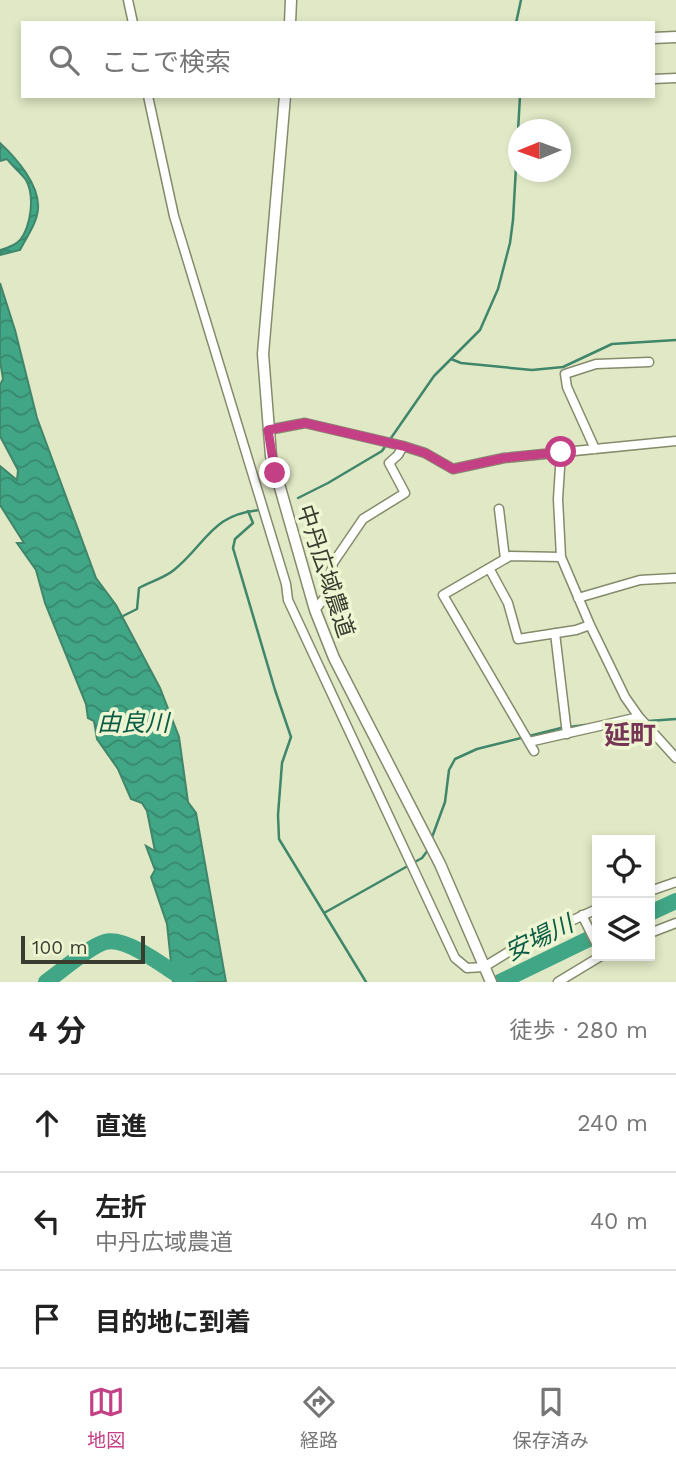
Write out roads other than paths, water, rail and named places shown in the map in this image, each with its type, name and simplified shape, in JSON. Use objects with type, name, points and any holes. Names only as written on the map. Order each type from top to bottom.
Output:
[{"type":"street","points":[[128,0],[133,21]]},
{"type":"street","points":[[290,21],[291,0]]},
{"type":"street","points":[[655,38],[676,37]]},
{"type":"street","points":[[655,79],[676,78]]},
{"type":"street","points":[[148,98],[174,216],[282,572],[288,600],[455,958],[467,968],[485,969],[523,943],[592,911]]},
{"type":"street","name":"中丹広域農道","points":[[285,98],[263,354],[273,464],[315,610],[338,667],[440,864],[491,982]]},
{"type":"street","points":[[595,449],[567,387],[565,374],[596,364],[649,362]]},
{"type":"street","points":[[268,430],[305,423],[425,453],[453,469],[504,458],[676,441]]},
{"type":"street","points":[[315,610],[326,596],[333,563],[363,519],[405,493],[389,463],[398,455],[399,445]]},
{"type":"street","points":[[561,452],[558,499],[561,557],[625,697],[676,758]]},
{"type":"street","points":[[499,509],[505,559]]},
{"type":"street","points":[[534,751],[443,594],[510,556],[561,557]]},
{"type":"street","points":[[489,568],[508,603],[518,639],[576,630],[590,625]]},
{"type":"street","points":[[578,598],[640,580],[676,578]]},
{"type":"street","points":[[555,634],[567,734]]},
{"type":"street","points":[[529,742],[639,717]]},
{"type":"street","points":[[655,889],[676,882]]},
{"type":"street","points":[[582,915],[592,935]]},
{"type":"street","points":[[655,931],[676,923]]},
{"type":"street","points":[[558,982],[593,961]]},
{"type":"water","points":[[0,143],[20,164],[31,182],[38,200],[38,209],[20,250],[0,255],[0,250],[16,244],[24,234],[31,202],[26,180],[7,159],[0,161]]},
{"type":"water","name":"由良川","points":[[0,283],[37,418],[96,578],[116,605],[160,688],[179,737],[188,802],[196,813],[226,982],[173,982],[167,924],[151,877],[155,870],[146,846],[155,851],[147,811],[142,803],[131,799],[118,769],[97,739],[94,721],[88,718],[86,704],[45,603],[36,570],[17,543],[24,543],[0,505],[0,466],[17,480],[18,470],[0,436],[0,385],[3,379],[0,361]]},
{"type":"waterway","points":[[516,21],[521,0]]},
{"type":"waterway","points":[[298,498],[382,451],[434,376],[480,330],[498,289],[510,243],[520,98]]},
{"type":"waterway","points":[[451,359],[461,363],[532,370],[563,367],[612,344],[676,340]]},
{"type":"waterway","points":[[121,617],[137,609],[139,588],[174,570],[221,523],[245,512],[262,510]]},
{"type":"waterway","points":[[248,511],[253,523],[235,539],[233,548],[291,737],[282,763],[279,839],[366,982]]},
{"type":"waterway","points":[[648,721],[676,719]]},
{"type":"waterway","points":[[431,840],[445,802],[449,770],[455,759],[477,749],[561,728],[585,725]]},
{"type":"waterway","points":[[324,913],[422,858],[428,850]]},
{"type":"waterway","name":"安場川","points":[[655,911],[676,901]]},
{"type":"waterway","name":"安場川","points":[[500,982],[592,937]]},
{"type":"waterway","points":[[46,982],[105,942],[125,944],[136,949],[188,982]]},
{"type":"district","name":"延町","points":[[630,735]]}]
